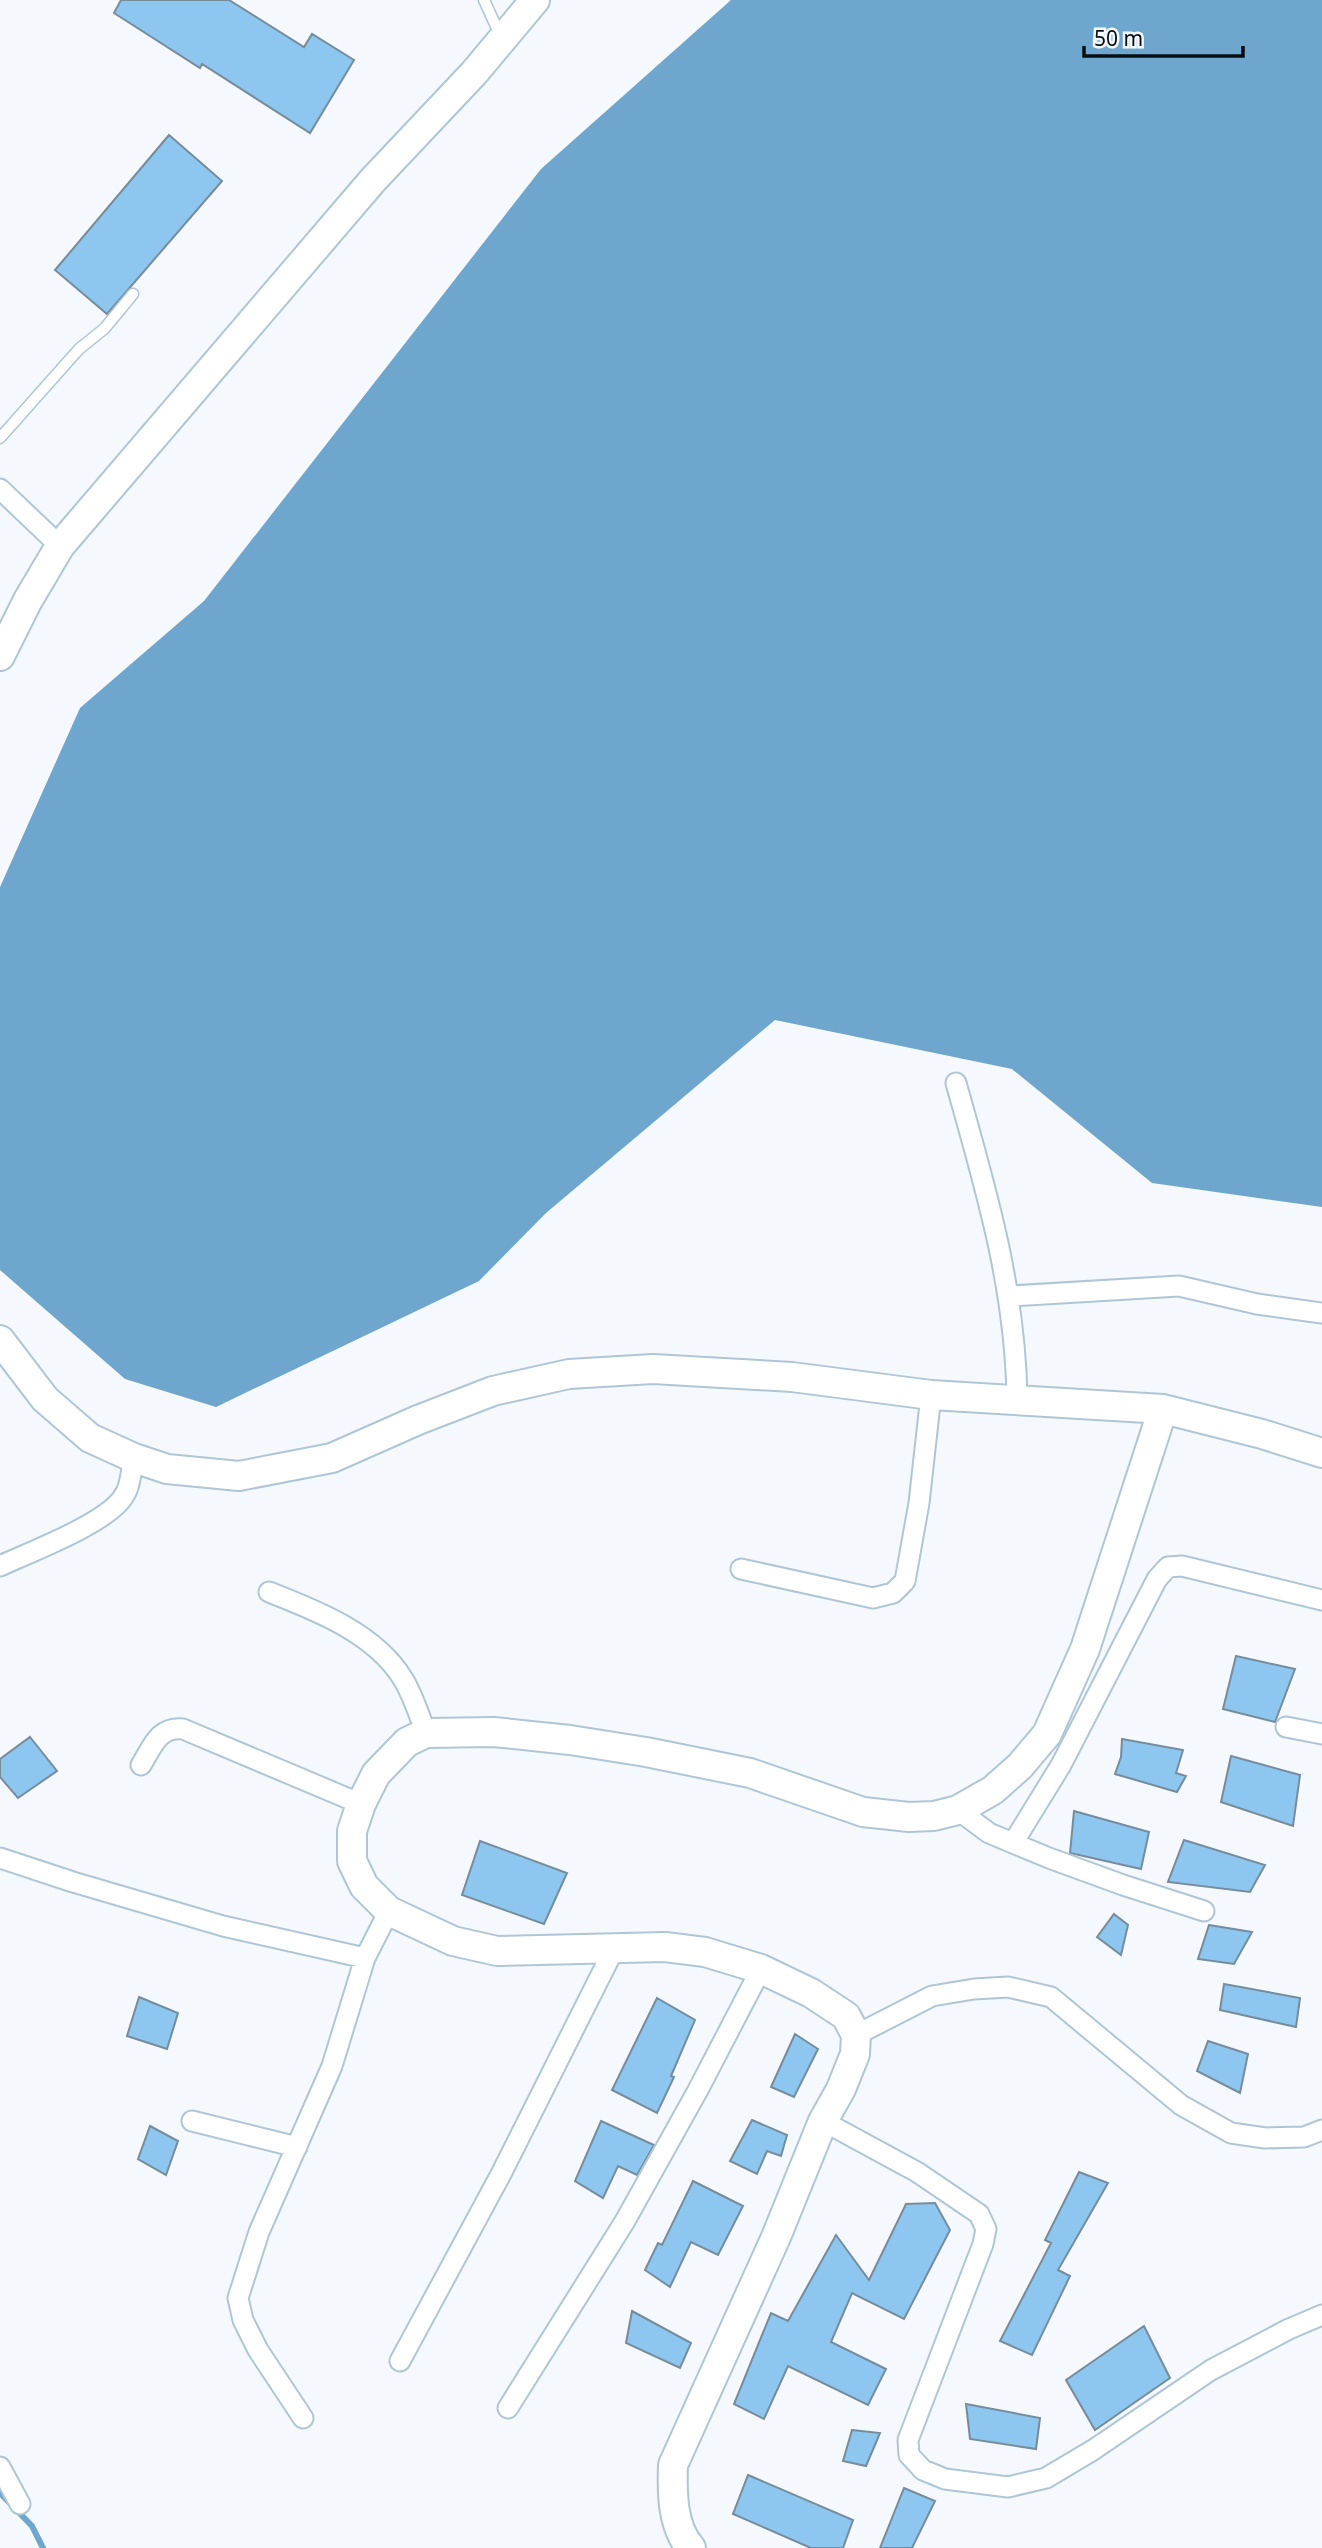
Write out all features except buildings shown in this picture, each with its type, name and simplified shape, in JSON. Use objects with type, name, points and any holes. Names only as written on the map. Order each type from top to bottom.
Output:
[{"type":"street","points":[[0,656],[28,600],[60,546],[373,180],[474,73],[535,0]]},
{"type":"street","points":[[0,489],[60,546]]},
{"type":"street","points":[[956,1083],[996,1232],[1010,1296],[1017,1358],[1017,1401]]},
{"type":"street","points":[[1010,1296],[1179,1286],[1256,1304],[1322,1313]]},
{"type":"street","points":[[0,1340],[45,1399],[90,1438],[134,1458],[167,1469],[239,1476],[332,1458],[493,1391],[569,1374],[653,1369],[792,1377],[931,1395],[1163,1409],[1262,1434],[1322,1453]]},
{"type":"street","points":[[741,1569],[873,1598],[894,1593],[905,1581],[911,1550],[931,1395]]},
{"type":"street","points":[[691,2548],[684,2540],[672,2498],[673,2465],[776,2237],[823,2121],[841,2089],[855,2054],[856,2035],[846,2016],[811,1993],[761,1969],[705,1952],[665,1947],[497,1951],[453,1941],[388,1911],[364,1886],[352,1861],[352,1831],[361,1804],[376,1774],[407,1742],[426,1733],[494,1732],[646,1752],[750,1773],[863,1812],[909,1817],[958,1810],[993,1790],[1020,1766],[1048,1734],[1085,1649],[1163,1409]]},
{"type":"street","points":[[0,1566],[88,1524],[113,1509],[126,1494],[134,1458]]},
{"type":"street","points":[[1013,1843],[1061,1765],[1157,1579],[1168,1567],[1182,1566],[1322,1600]]},
{"type":"street","points":[[269,1592],[328,1615],[380,1652],[401,1676],[426,1733]]},
{"type":"street","points":[[1286,1727],[1322,1734]]},
{"type":"street","points":[[141,1765],[162,1732],[171,1728],[183,1729],[361,1804]]},
{"type":"street","points":[[958,1810],[989,1833],[1013,1843],[1123,1885],[1204,1911]]},
{"type":"street","points":[[0,1858],[223,1926],[365,1958]]},
{"type":"street","points":[[303,2418],[258,2350],[243,2320],[238,2298],[259,2232],[332,2066],[365,1958],[388,1911]]},
{"type":"street","points":[[400,2361],[501,2174],[615,1947]]},
{"type":"street","points":[[508,2408],[625,2221],[761,1969]]},
{"type":"street","points":[[856,2035],[932,1996],[1008,1987],[1051,1997],[1181,2105],[1231,2133],[1278,2138],[1304,2137],[1322,2130]]},
{"type":"street","points":[[192,2121],[297,2147]]},
{"type":"street","points":[[823,2121],[917,2172],[979,2214],[986,2229],[983,2244],[908,2440],[909,2455],[923,2470],[945,2479],[1008,2487],[1046,2478],[1093,2451],[1212,2370],[1289,2329],[1322,2315]]},
{"type":"street","points":[[0,2467],[20,2504]]},
{"type":"lane","points":[[484,0],[502,39]]},
{"type":"lane","points":[[0,438],[79,349],[104,329],[132,294]]},
{"type":"water","points":[[731,0],[1322,0],[1322,1207],[1152,1183],[1012,1069],[775,1020],[546,1213],[479,1281],[216,1407],[125,1379],[0,1270],[0,887],[80,708],[204,601],[541,169]]},
{"type":"waterway","points":[[0,2493],[32,2526],[43,2548]]}]
